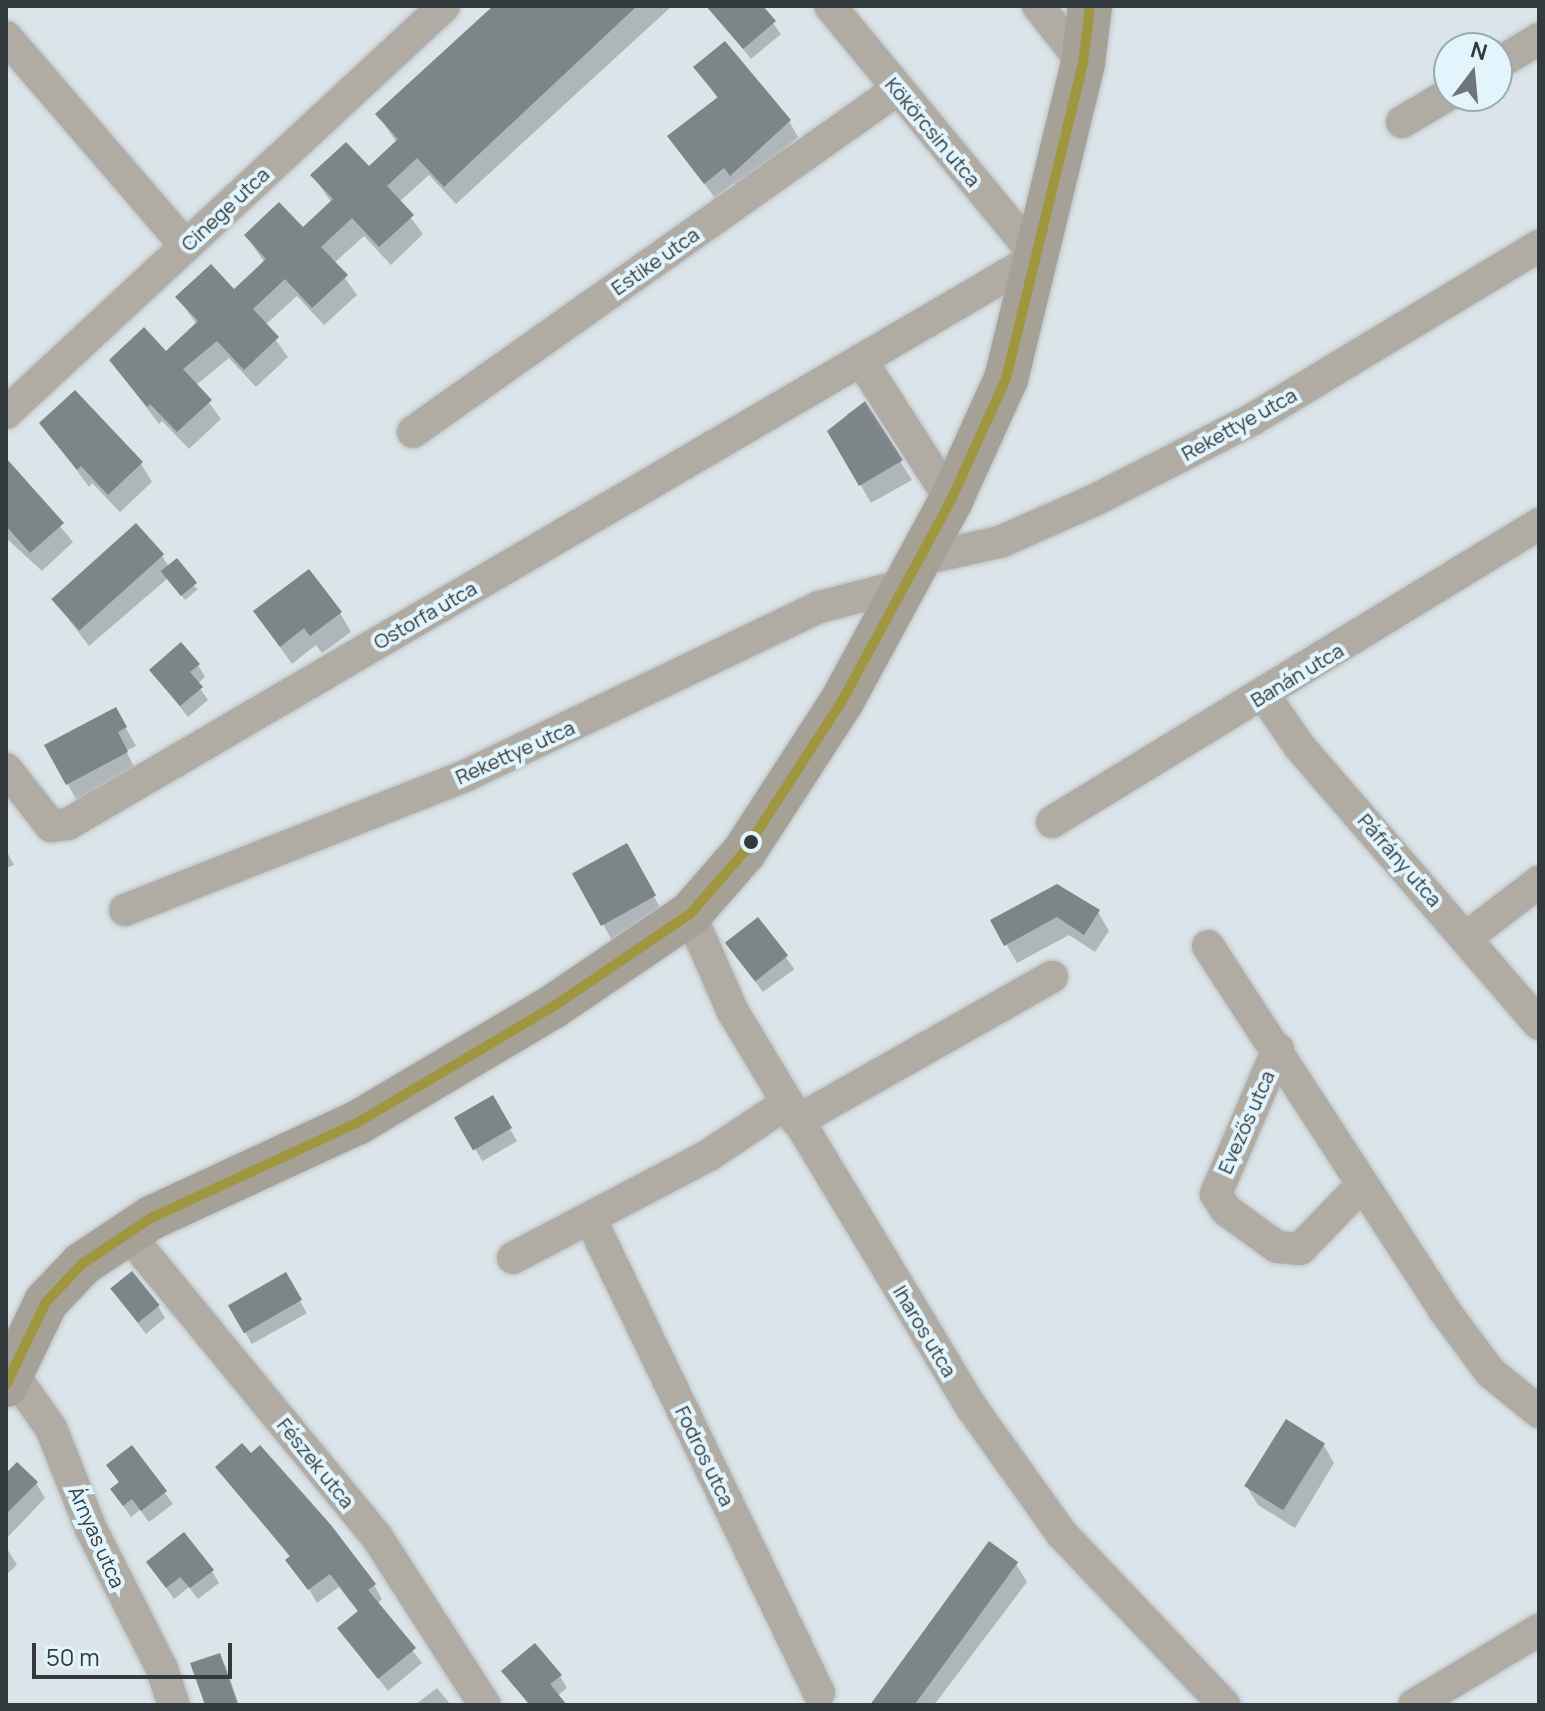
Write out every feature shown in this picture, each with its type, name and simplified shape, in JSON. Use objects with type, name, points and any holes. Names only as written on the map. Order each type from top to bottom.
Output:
[{"type":"street","name":"Cinege utca","points":[[6,413],[444,6]]},
{"type":"street","name":"Kökörcsin utca","points":[[830,6],[1037,257]]},
{"type":"street","points":[[1038,6],[1083,63]]},
{"type":"street","points":[[9,1379],[46,1302],[82,1264],[151,1218],[357,1123],[551,1008],[690,914],[744,852],[842,701],[951,500],[1006,379],[1083,63],[1090,6]]},
{"type":"street","points":[[6,37],[186,246]]},
{"type":"street","points":[[1513,54],[1539,39]]},
{"type":"street","name":"Estike utca","points":[[413,432],[898,89]]},
{"type":"street","points":[[1402,122],[1433,104]]},
{"type":"street","name":"Rekettye utca","points":[[125,910],[465,776],[820,607],[1000,542],[1095,500],[1253,419],[1539,246]]},
{"type":"street","name":"Ostorfa utca","points":[[6,769],[51,826],[68,824],[1037,257]]},
{"type":"street","points":[[861,360],[951,500]]},
{"type":"street","name":"Banán utca","points":[[1052,822],[1539,524]]},
{"type":"street","name":"Páfrány utca","points":[[1264,695],[1299,746],[1539,1024]]},
{"type":"street","points":[[1467,937],[1539,882]]},
{"type":"street","name":"Iharos utca","points":[[690,914],[733,1012],[972,1408],[1041,1505],[1224,1705]]},
{"type":"street","name":"Evezős utca","points":[[1208,946],[1278,1049],[1360,1187],[1490,1372],[1539,1412]]},
{"type":"street","points":[[513,1258],[1052,977]]},
{"type":"street","name":"Evezős utca","points":[[1278,1049],[1216,1194],[1226,1210],[1277,1247],[1300,1249],[1360,1187]]},
{"type":"street","name":"Fodros utca","points":[[591,1220],[819,1693]]},
{"type":"street","name":"Fészek utca","points":[[128,1234],[377,1537],[485,1705]]},
{"type":"street","name":"Árnyas utca","points":[[9,1379],[51,1428],[91,1529],[162,1669],[174,1705]]},
{"type":"street","points":[[1414,1705],[1539,1630]]},
{"type":"building","points":[[493,6],[637,6],[444,187],[417,158],[387,186],[414,215],[379,247],[352,218],[321,247],[348,275],[312,308],[285,279],[253,309],[279,337],[244,370],[217,341],[183,369],[212,400],[177,432],[150,404],[147,407],[109,360],[144,327],[166,351],[198,321],[175,297],[211,264],[234,289],[266,259],[244,235],[279,202],[303,227],[333,199],[310,175],[346,142],[369,166],[398,139],[375,114]]},
{"type":"building","points":[[706,6],[763,6],[776,21],[743,49]]},
{"type":"building","points":[[725,41],[791,120],[730,176],[724,168],[704,184],[667,136],[718,97],[693,67]]},
{"type":"building","points":[[75,390],[143,462],[108,495],[81,466],[77,470],[39,423]]},
{"type":"building","points":[[865,401],[903,460],[859,486],[827,431]]},
{"type":"building","points":[[6,458],[64,523],[30,553],[6,526]]},
{"type":"building","points":[[136,523],[164,554],[79,630],[51,599]]},
{"type":"building","points":[[177,558],[197,583],[181,596],[161,571]]},
{"type":"building","points":[[309,569],[342,612],[310,636],[304,628],[280,647],[253,611]]},
{"type":"building","points":[[181,642],[200,664],[190,672],[203,687],[180,706],[149,670]]},
{"type":"building","points":[[116,707],[127,727],[118,732],[128,752],[66,785],[44,745]]},
{"type":"building","points":[[627,843],[656,895],[601,926],[572,874]]},
{"type":"building","points":[[1057,884],[1100,910],[1084,935],[1057,917],[1004,946],[990,920]]},
{"type":"building","points":[[758,917],[788,956],[755,981],[725,943]]},
{"type":"building","points":[[493,1095],[512,1128],[473,1150],[454,1118]]},
{"type":"building","points":[[132,1271],[160,1305],[138,1323],[110,1289]]},
{"type":"building","points":[[286,1272],[302,1300],[244,1333],[228,1306]]},
{"type":"building","points":[[1286,1419],[1325,1443],[1283,1510],[1244,1486]]},
{"type":"building","points":[[242,1443],[251,1453],[260,1445],[331,1525],[376,1584],[368,1590],[416,1648],[378,1679],[337,1628],[358,1611],[330,1574],[308,1590],[285,1560],[290,1556],[215,1467]]},
{"type":"building","points":[[132,1445],[167,1491],[141,1511],[132,1499],[123,1506],[110,1489],[119,1482],[106,1465]]},
{"type":"building","points":[[17,1462],[38,1482],[6,1514],[6,1473]]},
{"type":"building","points":[[184,1532],[214,1570],[190,1588],[180,1577],[166,1588],[146,1562]]},
{"type":"building","points":[[989,1541],[1018,1562],[914,1705],[870,1705]]},
{"type":"building","points":[[535,1643],[562,1675],[550,1684],[567,1705],[530,1705],[501,1671]]},
{"type":"building","points":[[220,1653],[238,1705],[205,1705],[190,1663]]},
{"type":"transit line","points":[[6,1385],[46,1302],[82,1264],[151,1218],[357,1123],[551,1008],[690,914],[744,852],[842,701],[951,500],[1006,379],[1083,63],[1090,6]]}]
